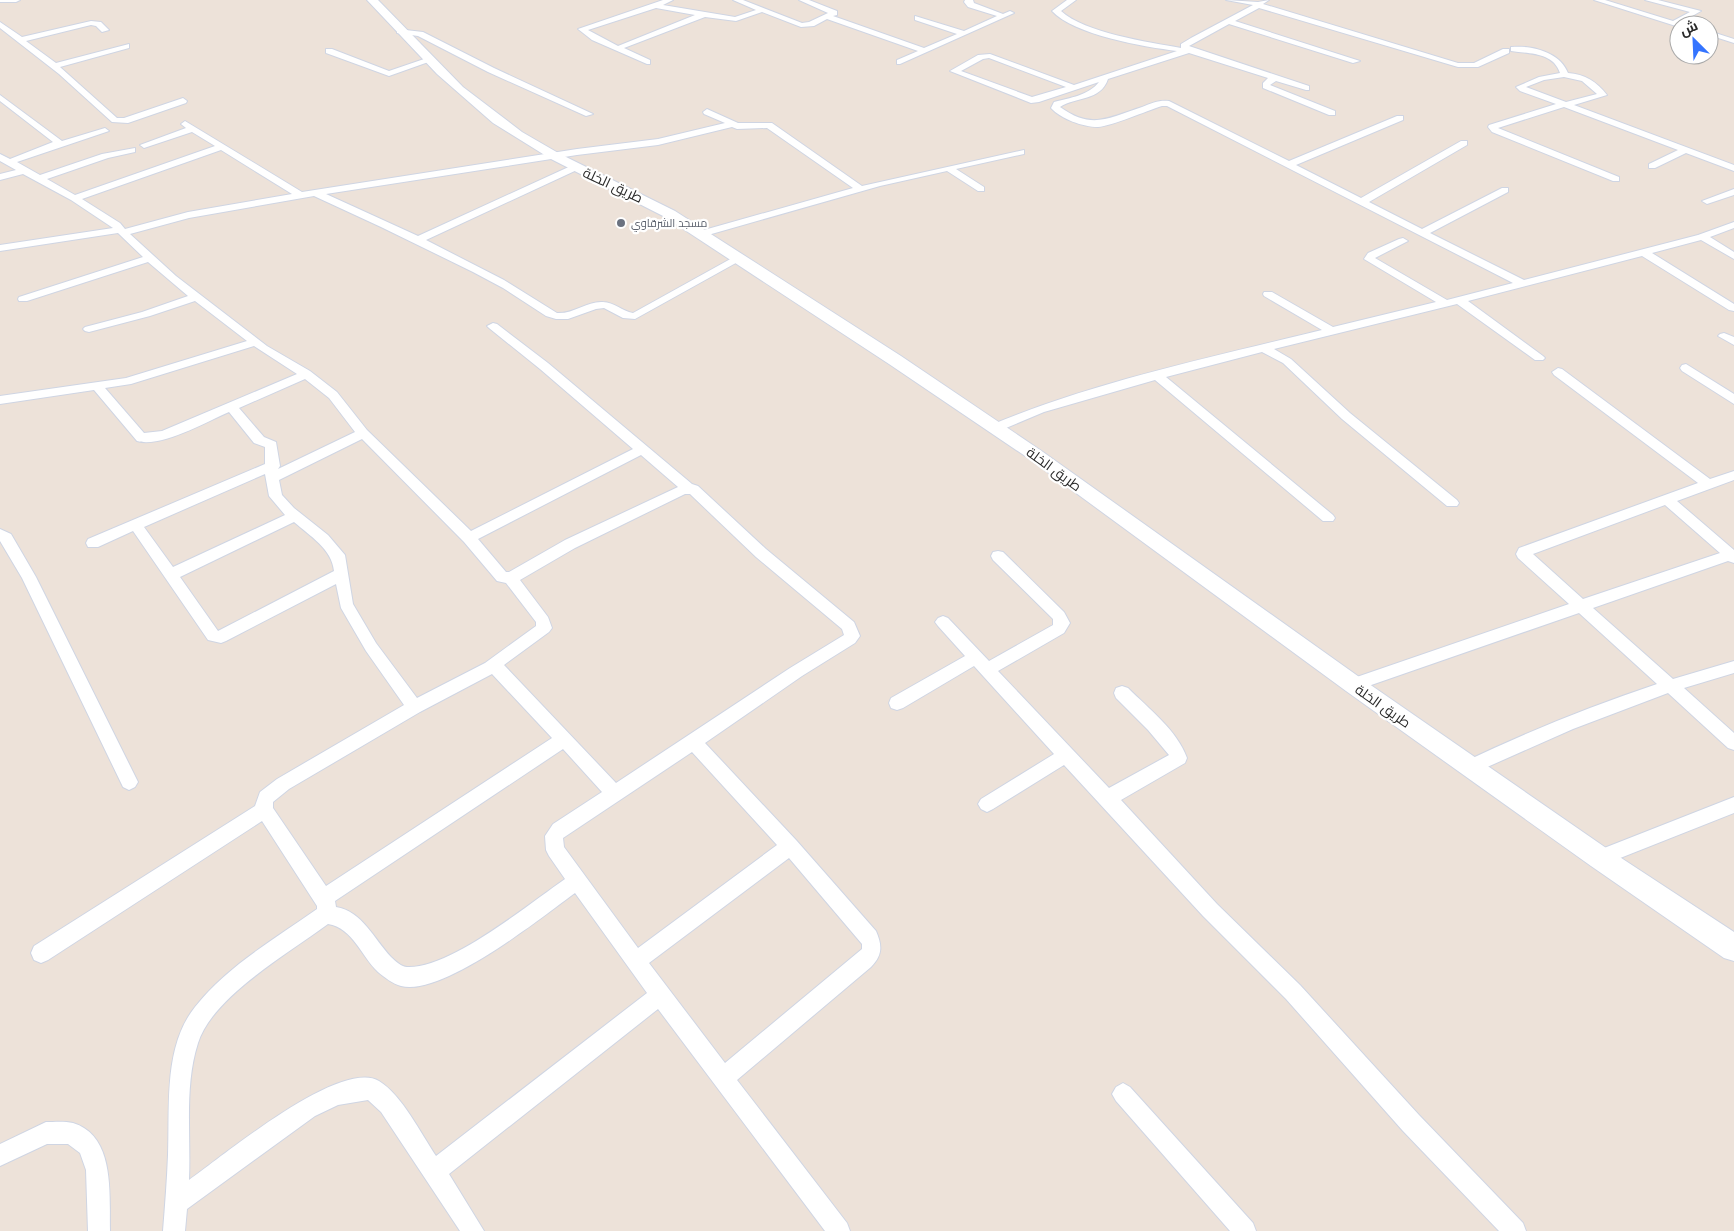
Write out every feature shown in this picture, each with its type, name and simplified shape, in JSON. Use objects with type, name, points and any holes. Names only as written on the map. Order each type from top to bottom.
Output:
[{"type":"street","points":[[0,0],[16,0]]},
{"type":"street","name":"طريق الخلة","points":[[372,0],[430,60],[485,109],[517,134],[554,156],[640,196],[701,234],[1037,456],[1470,767],[1600,858],[1734,948]]},
{"type":"street","points":[[647,62],[596,38],[582,29],[656,6],[669,0]]},
{"type":"street","points":[[737,0],[802,26],[811,24],[834,12],[803,0]]},
{"type":"street","points":[[900,62],[1006,14],[971,5],[968,2],[969,0]]},
{"type":"street","points":[[1072,0],[1056,11],[1070,21],[1125,38],[1187,50],[1306,88]]},
{"type":"street","points":[[1230,0],[1261,3],[1458,65],[1475,65],[1510,50],[1536,52],[1552,57],[1560,63],[1564,74]]},
{"type":"street","points":[[1598,0],[1669,22]]},
{"type":"street","points":[[1650,0],[1697,11],[1691,15]]},
{"type":"street","points":[[1187,50],[1185,45],[1261,3]]},
{"type":"street","points":[[656,6],[736,19],[762,10]]},
{"type":"street","points":[[618,48],[704,15]]},
{"type":"street","points":[[827,17],[924,51]]},
{"type":"street","points":[[918,18],[963,33]]},
{"type":"street","points":[[1227,21],[1356,61]]},
{"type":"street","points":[[20,40],[91,23],[98,24],[105,30]]},
{"type":"street","points":[[0,24],[54,66],[115,120],[124,120],[183,102]]},
{"type":"street","points":[[400,31],[420,34],[491,70],[589,114]]},
{"type":"street","points":[[1719,37],[1734,41]]},
{"type":"street","points":[[54,66],[126,46]]},
{"type":"street","points":[[1073,87],[990,56],[982,57],[954,70],[1031,100],[1073,87],[1187,50]]},
{"type":"street","points":[[329,51],[389,74],[430,60]]},
{"type":"street","points":[[1616,179],[1495,130],[1492,127],[1565,105],[1603,95],[1589,82],[1564,74],[1554,74],[1520,87],[1565,105],[1734,168]]},
{"type":"street","points":[[1104,77],[1104,83],[1098,88],[1083,96],[1057,104],[1054,106],[1055,108],[1073,118],[1099,124],[1166,103],[1363,201],[1523,284]]},
{"type":"street","points":[[1276,78],[1266,86],[1332,113]]},
{"type":"street","points":[[0,97],[58,142],[54,146]]},
{"type":"street","points":[[707,112],[733,124]]},
{"type":"street","points":[[1290,164],[1400,118]]},
{"type":"street","points":[[0,248],[121,231],[207,210],[300,195],[658,142],[733,124],[769,125],[860,188]]},
{"type":"street","points":[[144,145],[189,127],[300,195]]},
{"type":"street","points":[[5,160],[105,130]]},
{"type":"street","points":[[1363,201],[1464,143]]},
{"type":"street","points":[[74,198],[221,147]]},
{"type":"street","points":[[38,179],[105,156],[132,150]]},
{"type":"street","points":[[1652,166],[1685,150]]},
{"type":"street","points":[[701,234],[860,188],[1021,152]]},
{"type":"street","points":[[5,160],[74,198],[116,225],[150,258],[196,296],[256,342],[306,374],[332,395],[363,433],[469,538],[502,577],[510,578],[570,544],[688,488]]},
{"type":"street","points":[[418,240],[576,167]]},
{"type":"street","points":[[948,168],[981,189]]},
{"type":"street","points":[[0,177],[24,170]]},
{"type":"street","points":[[1423,232],[1505,190]]},
{"type":"street","points":[[1707,201],[1734,192]]},
{"type":"street","points":[[314,193],[418,240],[515,290],[552,315],[562,317],[604,305],[611,306],[628,316],[635,316],[738,259]]},
{"type":"street","points":[[995,428],[1040,410],[1157,376],[1443,302],[1523,284],[1702,237],[1734,225]]},
{"type":"street","points":[[1702,237],[1734,256]]},
{"type":"street","points":[[1403,242],[1372,255],[1369,259],[1443,302]]},
{"type":"street","points":[[1643,252],[1733,308]]},
{"type":"street","points":[[23,299],[150,258]]},
{"type":"street","points":[[1268,294],[1331,331]]},
{"type":"street","points":[[89,329],[146,314],[196,296]]},
{"type":"street","points":[[1458,299],[1539,358]]},
{"type":"street","points":[[493,326],[544,366],[688,488],[697,490],[761,553],[848,626],[852,636],[559,830],[554,836],[554,850],[576,882],[839,1231]]},
{"type":"street","points":[[0,400],[98,387],[127,381],[256,342]]},
{"type":"street","points":[[1264,348],[1287,361],[1346,416],[1452,503]]},
{"type":"street","points":[[1686,368],[1734,400]]},
{"type":"street","points":[[1558,372],[1708,484]]},
{"type":"street","points":[[98,387],[141,438],[164,435],[306,374]]},
{"type":"street","points":[[1157,376],[1328,518]]},
{"type":"street","points":[[231,407],[259,440],[271,445],[272,472],[276,496],[332,549],[340,559],[346,604],[371,647],[414,707]]},
{"type":"street","points":[[93,543],[272,472],[363,433]]},
{"type":"street","points":[[469,538],[643,449]]},
{"type":"street","points":[[1734,475],[1524,552],[1525,556],[1734,743]]},
{"type":"street","points":[[1666,499],[1732,556]]},
{"type":"street","points":[[170,575],[295,516]]},
{"type":"street","points":[[136,525],[214,636],[220,637],[342,574]]},
{"type":"street","points":[[0,534],[6,538],[29,577],[130,782]]},
{"type":"street","points":[[897,704],[1059,629],[1062,623],[1059,616],[998,556]]},
{"type":"street","points":[[1354,685],[1732,556]]},
{"type":"street","points":[[510,578],[543,621],[544,628],[500,658],[491,667],[414,707],[283,784],[268,795],[264,810],[324,906],[342,917],[358,931],[385,965],[402,977],[426,975],[467,958],[576,882]]},
{"type":"street","points":[[943,622],[1210,910],[1292,992],[1411,1123],[1515,1231]]},
{"type":"street","points":[[491,667],[500,670],[615,794]]},
{"type":"street","points":[[1470,767],[1572,722],[1670,687],[1734,667]]},
{"type":"street","points":[[1108,798],[1179,758],[1178,752],[1122,693]]},
{"type":"street","points":[[174,1231],[185,1052],[190,1034],[200,1016],[219,995],[324,906],[564,739]]},
{"type":"street","points":[[692,742],[714,763],[790,846],[869,938],[872,950],[870,955],[861,964],[723,1078]]},
{"type":"street","points":[[987,804],[1066,755]]},
{"type":"street","points":[[1600,858],[1734,805]]},
{"type":"street","points":[[41,953],[264,810]]},
{"type":"street","points":[[635,962],[790,846]]},
{"type":"street","points":[[434,1172],[660,995]]},
{"type":"street","points":[[176,1203],[310,1106],[355,1089],[372,1089],[389,1104],[473,1231]]},
{"type":"street","points":[[1123,1094],[1245,1231]]},
{"type":"street","points":[[0,1155],[46,1133],[71,1134],[89,1146],[98,1170],[99,1231]]},
{"type":"place","name":"مسجد الشرقاوي","points":[[621,223]]}]
